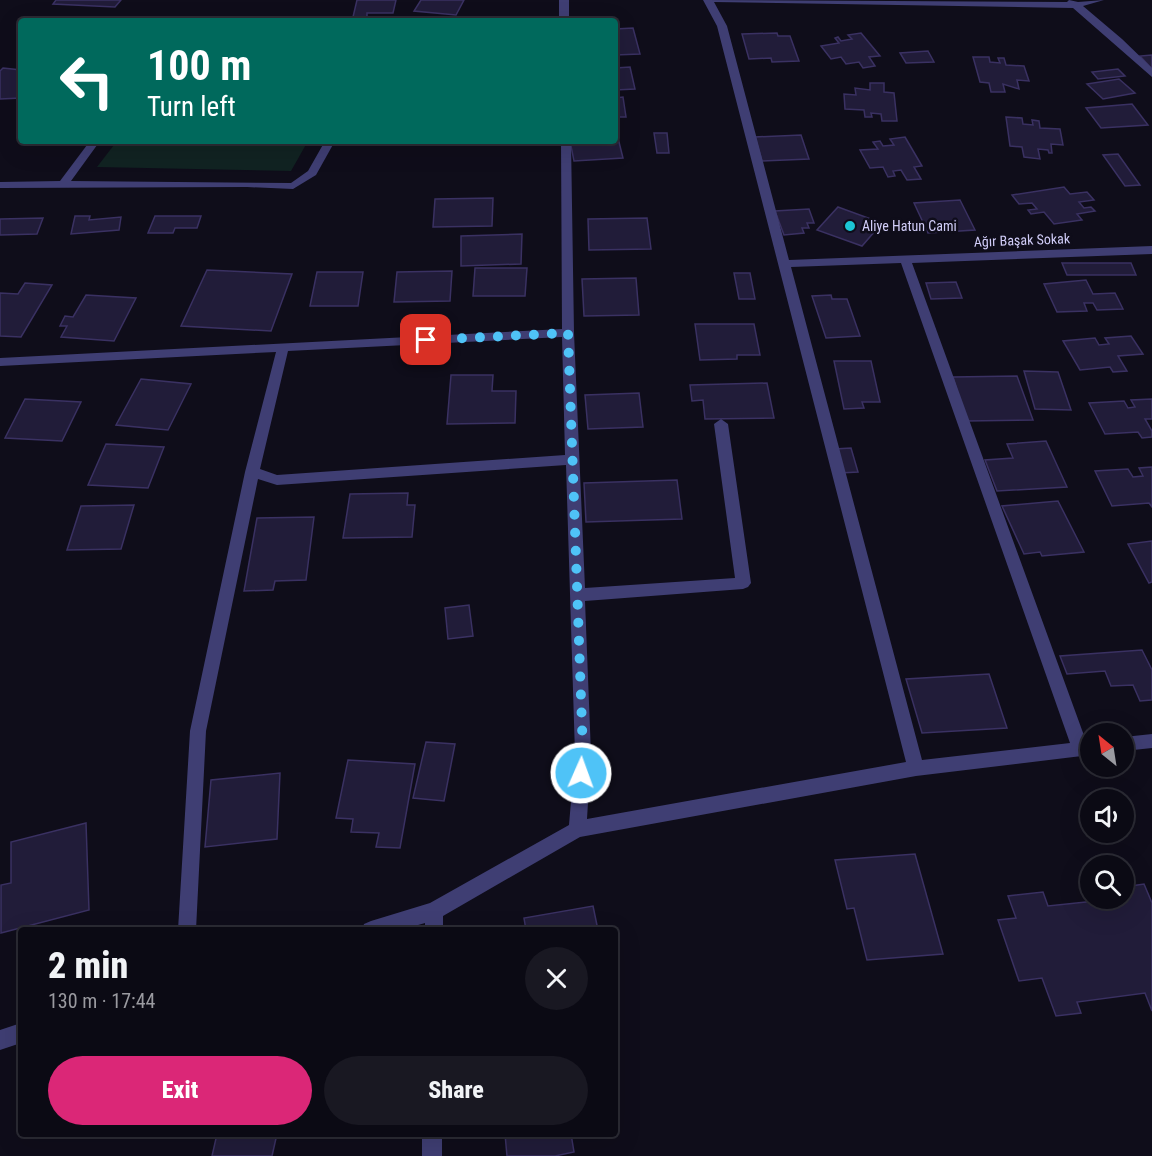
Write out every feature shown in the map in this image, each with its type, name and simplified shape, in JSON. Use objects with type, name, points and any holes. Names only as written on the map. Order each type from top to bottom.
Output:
[{"type":"street","points":[[564,0],[564,18]]},
{"type":"street","points":[[708,0],[722,26],[916,768]]},
{"type":"street","points":[[716,0],[1074,2],[1099,0]]},
{"type":"street","points":[[1074,2],[1152,74]]},
{"type":"street","points":[[63,185],[93,144]]},
{"type":"street","points":[[0,185],[247,184],[293,186],[312,172],[328,144]]},
{"type":"street","points":[[566,144],[568,333],[583,754],[577,829]]},
{"type":"street","name":"Ağır Başak Sokak","points":[[785,264],[1152,250]]},
{"type":"street","points":[[904,259],[1080,732]]},
{"type":"street","points":[[0,362],[568,333]]},
{"type":"street","points":[[187,927],[198,730],[252,472],[283,348]]},
{"type":"street","points":[[578,595],[743,584],[721,424]]},
{"type":"street","points":[[252,472],[277,480],[573,459]]},
{"type":"street","points":[[1134,743],[1152,741]]},
{"type":"street","points":[[391,927],[434,921],[577,829],[916,768],[1080,749]]},
{"type":"street","points":[[0,1040],[18,1034]]},
{"type":"street","points":[[432,1137],[432,1156]]},
{"type":"shaded area","points":[[115,144],[306,144],[291,171],[97,167]]},
{"type":"building","points":[[56,0],[121,0],[115,7],[53,4]]},
{"type":"building","points":[[357,0],[396,0],[393,13],[367,13],[367,17],[353,17]]},
{"type":"building","points":[[421,0],[464,0],[456,15],[414,11]]},
{"type":"building","points":[[633,28],[640,54],[618,55],[618,29]]},
{"type":"building","points":[[777,33],[778,36],[790,36],[799,61],[772,62],[771,58],[749,59],[742,34]]},
{"type":"building","points":[[861,33],[880,56],[869,57],[875,66],[863,68],[859,62],[846,64],[841,57],[831,59],[821,46],[839,43],[835,38],[838,37],[841,41],[852,39],[848,35]]},
{"type":"building","points":[[928,51],[934,62],[906,63],[900,53]]},
{"type":"building","points":[[1152,55],[1152,69],[1140,56]]},
{"type":"building","points":[[973,57],[989,57],[990,62],[1000,63],[998,58],[1004,58],[1006,65],[1024,66],[1029,81],[1017,80],[1019,89],[1003,84],[1005,92],[991,92],[989,83],[980,82]]},
{"type":"building","points":[[630,67],[635,89],[618,90],[618,68]]},
{"type":"building","points":[[3,68],[18,70],[18,98],[0,99],[0,71]]},
{"type":"building","points":[[1118,69],[1125,76],[1098,79],[1092,72]]},
{"type":"building","points":[[1119,79],[1135,93],[1103,99],[1087,84]]},
{"type":"building","points":[[870,83],[884,83],[884,92],[894,93],[897,121],[882,121],[881,114],[871,113],[872,117],[865,117],[864,110],[845,109],[844,94],[856,95],[855,88],[870,90]]},
{"type":"building","points":[[623,97],[626,117],[618,117],[618,98]]},
{"type":"building","points":[[1132,104],[1148,125],[1101,128],[1086,108]]},
{"type":"building","points":[[1006,117],[1022,118],[1023,124],[1033,125],[1032,120],[1039,121],[1040,128],[1060,129],[1063,145],[1051,144],[1052,153],[1038,149],[1040,159],[1024,157],[1022,147],[1010,146]]},
{"type":"building","points":[[654,133],[667,133],[669,153],[657,153]]},
{"type":"building","points":[[801,135],[809,159],[762,161],[755,137]]},
{"type":"building","points":[[905,137],[922,166],[914,167],[921,179],[907,180],[901,170],[893,171],[895,176],[888,177],[883,167],[870,168],[860,150],[878,149],[873,142],[880,141],[883,146],[894,145],[890,139]]},
{"type":"building","points":[[618,138],[623,158],[574,161],[571,144],[618,144]]},
{"type":"building","points":[[1118,154],[1140,185],[1125,186],[1103,155]]},
{"type":"building","points":[[1064,187],[1070,194],[1087,192],[1094,200],[1079,202],[1084,208],[1091,207],[1095,211],[1077,214],[1082,220],[1054,224],[1044,212],[1031,214],[1028,210],[1037,209],[1032,203],[1019,204],[1012,195]]},
{"type":"building","points":[[493,198],[492,226],[433,227],[435,199]]},
{"type":"building","points":[[960,200],[975,230],[928,233],[914,203]]},
{"type":"building","name":"Aliye Hatun Cami","points":[[838,207],[882,223],[862,246],[817,230]]},
{"type":"building","points":[[809,209],[814,223],[807,223],[809,228],[802,228],[804,233],[784,235],[775,211]]},
{"type":"building","points":[[75,216],[90,216],[89,220],[121,217],[119,230],[71,234]]},
{"type":"building","points":[[155,216],[201,216],[197,228],[175,228],[173,233],[148,233]]},
{"type":"building","points":[[43,218],[37,234],[0,235],[0,219]]},
{"type":"building","points":[[647,218],[651,249],[589,250],[588,219]]},
{"type":"building","points":[[522,234],[521,264],[461,266],[461,236]]},
{"type":"building","points":[[1062,263],[1131,263],[1136,275],[1067,275]]},
{"type":"building","points":[[475,268],[527,268],[525,296],[473,296]]},
{"type":"building","points":[[207,270],[292,274],[271,331],[181,326]]},
{"type":"building","points":[[452,271],[450,301],[394,302],[397,272]]},
{"type":"building","points":[[317,272],[363,272],[358,306],[310,306]]},
{"type":"building","points":[[734,273],[750,273],[755,299],[739,299]]},
{"type":"building","points":[[636,278],[639,315],[584,316],[582,279]]},
{"type":"building","points":[[1086,280],[1093,294],[1115,293],[1123,309],[1097,310],[1093,303],[1084,303],[1087,311],[1057,312],[1044,284]]},
{"type":"building","points":[[956,282],[962,298],[931,299],[926,283]]},
{"type":"building","points":[[25,283],[52,285],[21,337],[0,336],[0,293],[18,294]]},
{"type":"building","points":[[86,295],[136,298],[114,341],[61,337],[67,326],[60,326],[65,316],[73,317]]},
{"type":"building","points":[[831,295],[832,299],[847,299],[860,336],[826,338],[812,296]]},
{"type":"building","points":[[695,324],[754,324],[760,355],[737,355],[737,359],[700,360]]},
{"type":"building","points":[[1131,336],[1143,354],[1118,356],[1127,371],[1113,372],[1110,367],[1080,370],[1063,341],[1095,338],[1099,345],[1109,344],[1105,338]]},
{"type":"building","points":[[834,361],[871,361],[880,402],[862,402],[864,408],[844,409]]},
{"type":"building","points":[[1024,371],[1058,372],[1071,410],[1035,409]]},
{"type":"building","points":[[451,375],[493,375],[492,391],[516,391],[515,423],[447,424]]},
{"type":"building","points":[[1017,376],[1033,420],[966,421],[953,377]]},
{"type":"building","points":[[141,379],[191,384],[168,430],[116,425]]},
{"type":"building","points":[[767,383],[774,418],[705,419],[703,400],[692,401],[690,385]]},
{"type":"building","points":[[639,393],[643,427],[588,429],[585,395]]},
{"type":"building","points":[[25,399],[81,402],[62,441],[5,438]]},
{"type":"building","points":[[1152,399],[1152,419],[1145,419],[1152,431],[1152,437],[1142,438],[1138,432],[1105,434],[1089,403],[1124,401],[1128,408],[1135,407],[1131,400]]},
{"type":"building","points":[[1046,441],[1067,487],[997,491],[985,460],[1013,458],[1007,444]]},
{"type":"building","points":[[106,444],[164,447],[148,488],[88,485]]},
{"type":"building","points":[[851,448],[858,472],[840,473],[834,449]]},
{"type":"building","points":[[1152,467],[1152,507],[1149,503],[1112,506],[1095,471],[1128,469],[1133,477],[1143,476],[1139,468]]},
{"type":"building","points":[[677,480],[682,519],[586,522],[584,483]]},
{"type":"building","points":[[408,493],[407,505],[415,505],[412,537],[343,538],[350,494]]},
{"type":"building","points":[[1058,501],[1084,552],[1042,556],[1040,552],[1024,554],[1002,506]]},
{"type":"building","points":[[134,505],[121,549],[67,550],[81,506]]},
{"type":"building","points":[[314,517],[306,580],[275,581],[273,590],[244,591],[257,518]]},
{"type":"building","points":[[1152,541],[1152,582],[1149,583],[1128,544]]},
{"type":"building","points":[[469,605],[473,636],[448,639],[445,608]]},
{"type":"building","points":[[1142,650],[1152,670],[1152,700],[1140,701],[1133,685],[1111,686],[1105,671],[1067,674],[1060,656]]},
{"type":"building","points":[[989,674],[1007,728],[922,733],[906,679]]},
{"type":"building","points":[[426,742],[455,744],[444,801],[413,798]]},
{"type":"building","points":[[348,760],[415,764],[400,848],[376,847],[379,833],[351,832],[353,819],[336,818]]},
{"type":"building","points":[[280,773],[277,839],[205,847],[211,780]]},
{"type":"building","points":[[86,823],[89,910],[1,933],[1,885],[11,883],[11,842]]},
{"type":"building","points":[[915,854],[943,954],[867,960],[854,908],[847,909],[835,860]]},
{"type":"building","points":[[1144,884],[1152,903],[1152,1011],[1145,993],[1077,1002],[1081,1013],[1056,1016],[1042,978],[1019,981],[998,920],[1016,918],[1008,896],[1043,892],[1048,906],[1080,903],[1080,909],[1134,909],[1134,886]]},
{"type":"building","points":[[593,906],[597,927],[526,927],[524,918]]},
{"type":"building","points":[[216,1137],[276,1137],[272,1156],[212,1156]]},
{"type":"building","points":[[505,1137],[572,1137],[574,1152],[555,1156],[507,1156]]},
{"type":"place","name":"Aliye Hatun Cami","points":[[850,226]]},
{"type":"route","points":[[426,340],[568,333],[583,754],[581,773]]}]
